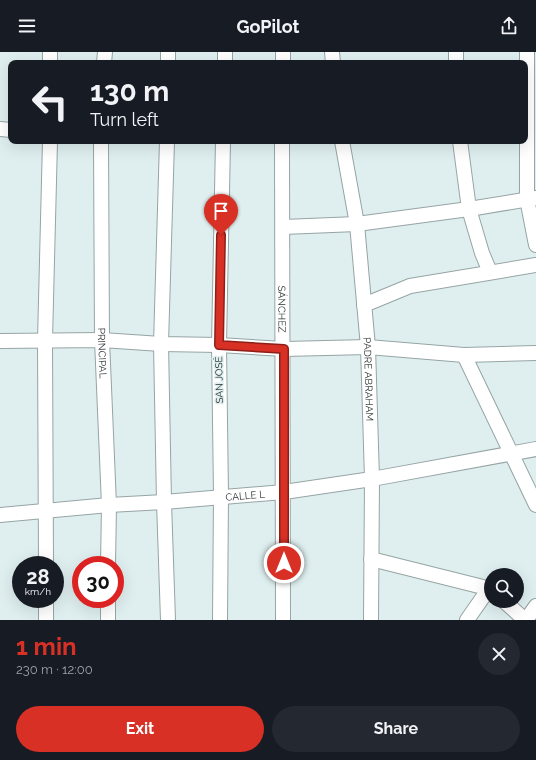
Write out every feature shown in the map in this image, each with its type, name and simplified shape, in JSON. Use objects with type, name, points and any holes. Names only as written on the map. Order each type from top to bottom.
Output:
[{"type":"street","points":[[332,52],[341,52]]},
{"type":"street","points":[[528,94],[532,198],[536,245]]},
{"type":"street","points":[[46,556],[45,340],[50,144]]},
{"type":"street","name":"PRINCIPAL","points":[[101,144],[102,340],[109,505],[108,556]]},
{"type":"street","points":[[168,144],[161,344],[168,620]]},
{"type":"street","name":"SAN JOSÉ","points":[[220,620],[221,496],[219,345],[223,144]]},
{"type":"street","name":"SÁNCHEZ","points":[[282,144],[284,349],[283,620]]},
{"type":"street","name":"PADRE ABRAHAM","points":[[343,144],[357,224],[368,347],[372,479],[371,620]]},
{"type":"street","points":[[460,144],[469,209],[482,253],[490,272]]},
{"type":"street","points":[[283,227],[357,224],[469,209],[532,198]]},
{"type":"street","points":[[364,305],[410,286],[536,264]]},
{"type":"street","points":[[0,341],[102,340],[284,349],[368,347],[464,355],[536,352]]},
{"type":"street","points":[[464,355],[536,505]]},
{"type":"street","name":"CALLE L","points":[[0,515],[284,492],[372,479],[536,449]]},
{"type":"street","points":[[371,559],[484,587]]},
{"type":"street","points":[[467,620],[484,596]]},
{"type":"street","points":[[512,608],[525,620],[536,606]]},
{"type":"street","points":[[46,608],[46,620]]},
{"type":"street","points":[[108,608],[108,620]]},
{"type":"route","points":[[221,235],[219,345],[284,349],[284,563]]}]
